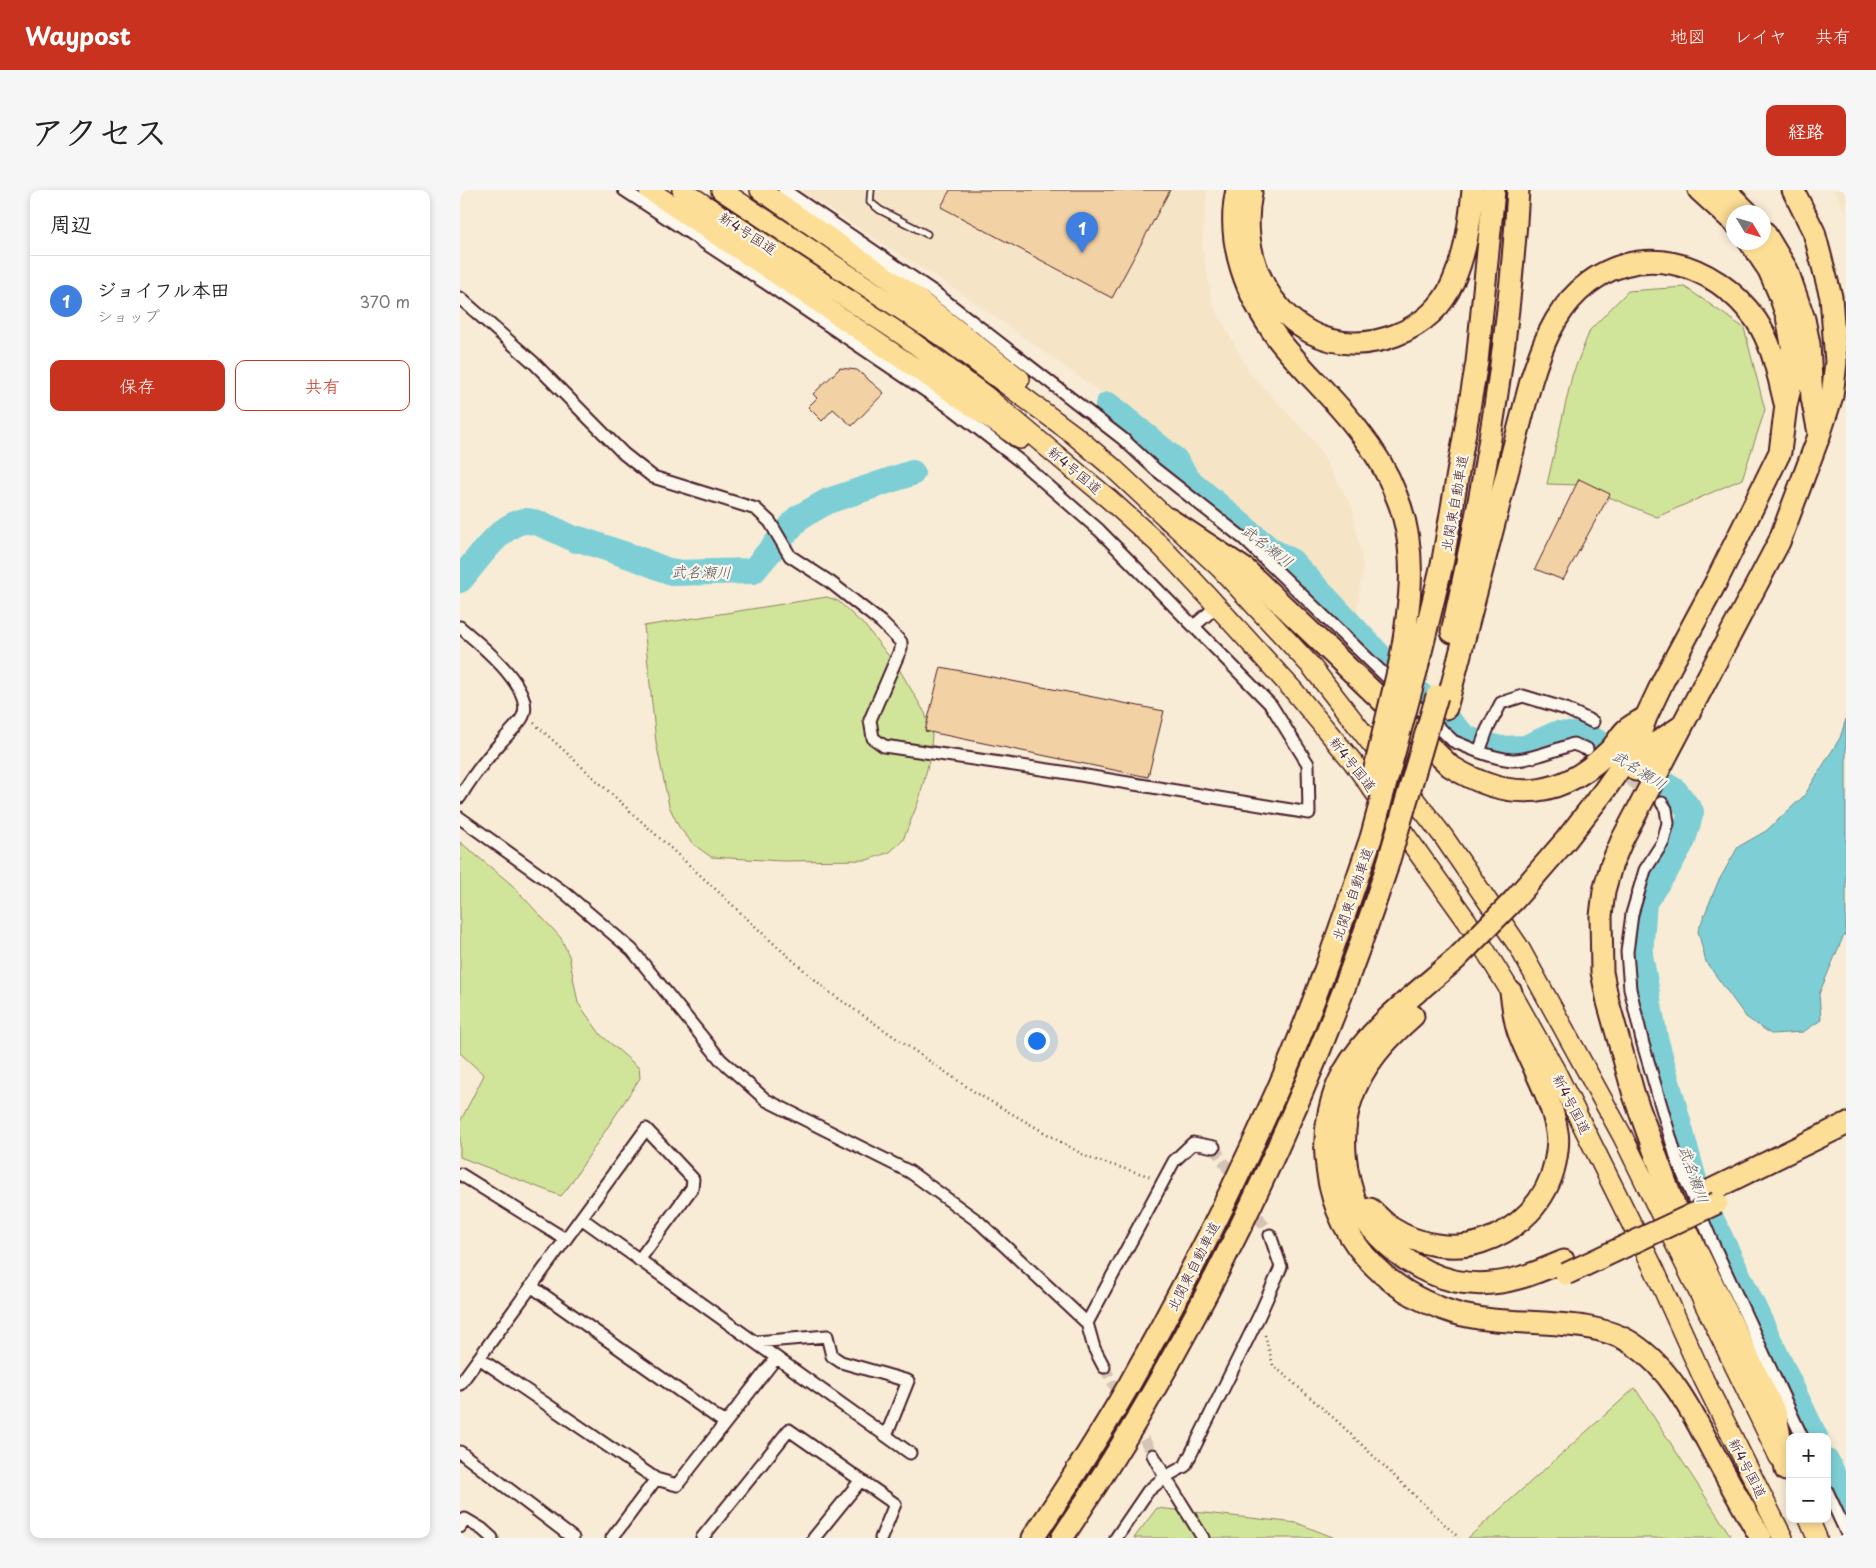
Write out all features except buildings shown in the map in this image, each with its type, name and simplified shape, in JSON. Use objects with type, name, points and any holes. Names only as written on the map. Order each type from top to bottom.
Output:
[{"type":"highway","points":[[649,190],[804,292],[1110,500]]},
{"type":"highway","name":"新4号国道","points":[[682,190],[904,336],[987,397],[1110,500],[1160,545],[1217,606],[1294,691],[1353,762],[1467,921],[1511,992],[1555,1070],[1654,1271],[1704,1380],[1783,1538]]},
{"type":"highway","name":"新4号国道","points":[[721,190],[944,338],[1073,434],[1112,466],[1220,568],[1311,666],[1444,836],[1519,947],[1623,1137],[1786,1470]]},
{"type":"highway","points":[[760,190],[913,294],[1026,384],[1073,434]]},
{"type":"highway","points":[[1237,190],[1234,224],[1236,246],[1241,269],[1262,315],[1278,339],[1357,428],[1373,450],[1397,496],[1410,557],[1408,666]]},
{"type":"highway","points":[[1252,190],[1248,206],[1249,236],[1253,262],[1274,303],[1294,322],[1311,334],[1332,341],[1360,343],[1387,338],[1410,329],[1429,316],[1443,300],[1453,284],[1463,256],[1470,221],[1473,190]]},
{"type":"highway","name":"北関東自動車道","points":[[1033,1538],[1128,1386],[1172,1306],[1246,1160],[1308,1015],[1325,942],[1366,834],[1408,666],[1444,560],[1477,362],[1494,190]]},
{"type":"highway","name":"北関東自動車道","points":[[1062,1538],[1146,1404],[1226,1258],[1267,1173],[1328,1030],[1378,895],[1392,871],[1442,702],[1487,462],[1501,373],[1518,190]]},
{"type":"highway","points":[[1699,190],[1726,215]]},
{"type":"highway","points":[[1725,190],[1741,205]]},
{"type":"highway","points":[[1786,1464],[1776,1415],[1672,1200],[1652,1147],[1618,1042],[1608,1002],[1602,972],[1601,916],[1604,891],[1612,866],[1636,811],[1666,758],[1779,542],[1832,396],[1836,362],[1831,297],[1814,232],[1793,190]]},
{"type":"highway","points":[[1771,243],[1788,270],[1804,319],[1810,344],[1812,398],[1819,436]]},
{"type":"highway","points":[[1518,907],[1636,745],[1646,717],[1664,679],[1747,523],[1780,452],[1786,405],[1793,376],[1792,345],[1787,316],[1779,292],[1769,270],[1755,250]]},
{"type":"highway","points":[[1442,702],[1540,352],[1551,328],[1578,292],[1593,280],[1629,264],[1666,261],[1686,266],[1707,275],[1726,287],[1757,322],[1775,359],[1786,405]]},
{"type":"highway","points":[[1169,519],[1246,570],[1450,766],[1482,783],[1498,789],[1532,791],[1569,781],[1589,769],[1608,752],[1625,730],[1646,717]]},
{"type":"highway","points":[[1565,1268],[1491,1284],[1470,1284],[1431,1274],[1415,1266],[1384,1242],[1360,1212],[1352,1188],[1346,1162],[1345,1133],[1350,1101],[1357,1083],[1368,1064],[1388,1040],[1459,964],[1572,854],[1608,809],[1653,745],[1682,726]]},
{"type":"highway","points":[[1459,964],[1372,1035],[1354,1055],[1336,1088],[1326,1127],[1326,1164],[1334,1204],[1351,1238],[1378,1270],[1405,1291],[1435,1306],[1456,1313],[1499,1321],[1576,1326],[1615,1335],[1631,1342],[1647,1354],[1676,1386],[1692,1411],[1761,1538]]},
{"type":"highway","points":[[1352,1188],[1366,1206],[1391,1228],[1408,1238],[1440,1245],[1458,1246],[1492,1239],[1509,1230],[1538,1203],[1548,1186],[1554,1169],[1558,1150],[1558,1133],[1552,1111],[1518,1030],[1511,992]]},
{"type":"highway","points":[[1714,1196],[1846,1124]]},
{"type":"highway","points":[[1351,1238],[1400,1273],[1419,1284],[1441,1292],[1481,1298],[1518,1292],[1538,1286],[1565,1268],[1714,1196],[1846,1139]]},
{"type":"highway","points":[[1811,1523],[1817,1538]]},
{"type":"street","points":[[460,298],[534,363],[624,454],[653,477],[756,509],[770,522],[790,556],[830,582],[881,622],[901,642],[901,648],[870,720],[873,738],[884,746],[1062,772],[1309,813],[1308,764],[1271,705],[1099,530],[1021,462],[954,410],[624,190]]},
{"type":"street","points":[[784,190],[934,292],[1123,439],[1155,469],[1244,539],[1453,740],[1479,752],[1514,760],[1552,752],[1573,744],[1587,749]]},
{"type":"street","points":[[1194,626],[1217,606]]},
{"type":"street","points":[[460,627],[496,659],[518,687],[525,703],[522,718],[471,777],[460,797]]},
{"type":"street","points":[[1479,752],[1487,730],[1501,703],[1523,696],[1566,709],[1593,722]]},
{"type":"street","points":[[1662,803],[1666,809],[1668,823],[1662,842],[1645,870],[1632,914],[1628,952],[1630,989],[1645,1054],[1677,1160],[1712,1242],[1800,1433]]},
{"type":"street","points":[[460,818],[565,893],[632,950],[720,1059],[766,1100],[910,1172],[979,1222],[1087,1323],[1094,1348],[1104,1366]]},
{"type":"street","points":[[461,1380],[646,1129],[693,1179],[692,1188],[639,1260]]},
{"type":"street","points":[[1087,1323],[1174,1161],[1193,1143],[1214,1147]]},
{"type":"street","points":[[460,1174],[565,1239]]},
{"type":"street","points":[[581,1218],[910,1453]]},
{"type":"street","points":[[1116,1538],[1148,1491],[1165,1477],[1185,1466],[1281,1268],[1270,1234]]},
{"type":"street","points":[[531,1286],[725,1423]]},
{"type":"street","points":[[754,1342],[828,1336],[832,1356],[841,1362],[908,1381],[886,1436]]},
{"type":"street","points":[[479,1358],[656,1479],[677,1485],[776,1358]]},
{"type":"street","points":[[702,1538],[789,1430],[895,1504],[881,1538]]},
{"type":"street","points":[[460,1452],[573,1538]]},
{"type":"street","points":[[1154,1455],[1165,1477],[1204,1538]]},
{"type":"street","points":[[612,1538],[656,1479]]},
{"type":"street","points":[[814,1538],[861,1480]]},
{"type":"street","points":[[1831,1500],[1846,1532]]},
{"type":"street","points":[[460,1527],[465,1519],[482,1529],[492,1538]]},
{"type":"lane","points":[[871,190],[870,202],[880,210],[927,234]]},
{"type":"path","points":[[523,714],[829,992],[976,1093],[1080,1153],[1089,1158],[1162,1181]]},
{"type":"path","points":[[1259,1316],[1273,1364],[1337,1421],[1459,1538]]},
{"type":"shaded area","points":[[799,190],[1207,190],[1202,247],[1213,304],[1249,372],[1315,442],[1352,507],[1363,566],[1356,620],[1293,557],[1110,399],[970,299]]},
{"type":"shaded area","points":[[1834,190],[1846,190],[1846,213],[1839,199]]},
{"type":"green space","points":[[1685,287],[1744,328],[1765,410],[1742,479],[1657,517],[1580,485],[1547,484],[1572,376],[1590,330],[1628,291]]},
{"type":"green space","points":[[827,597],[838,601],[866,627],[899,669],[925,713],[932,735],[930,757],[919,800],[903,840],[890,852],[867,860],[783,861],[711,857],[693,844],[679,827],[669,806],[656,742],[644,626]]},
{"type":"green space","points":[[460,842],[511,884],[561,938],[569,956],[578,1003],[601,1035],[639,1068],[640,1078],[561,1196],[460,1157],[460,1122],[484,1075],[460,1053]]},
{"type":"green space","points":[[1635,1388],[1732,1538],[1468,1538]]},
{"type":"green space","points":[[1157,1508],[1297,1523],[1335,1538],[1134,1538]]},
{"type":"water","points":[[1846,719],[1846,934],[1843,937],[1819,994],[1821,1020],[1803,1032],[1771,1034],[1746,1017],[1706,962],[1698,931],[1718,882],[1738,847],[1766,831],[1804,796],[1840,738]]},
{"type":"waterway","name":"武名瀬川","points":[[1108,405],[1175,460],[1188,480],[1270,550],[1292,562],[1386,663],[1467,739],[1500,749],[1525,748],[1556,734],[1587,736],[1675,791],[1691,812],[1683,840],[1666,870],[1644,902],[1640,955],[1655,1038],[1696,1187],[1813,1433]]},
{"type":"waterway","name":"武名瀬川","points":[[460,580],[498,536],[516,523],[525,521],[543,525],[576,540],[579,539],[641,560],[673,573],[753,571],[798,518],[828,501],[912,473]]},
{"type":"waterway","name":"武名瀬川","points":[[1831,1470],[1846,1501]]},
{"type":"tunnel","points":[[1615,769],[1650,795]]},
{"type":"tunnel","points":[[1214,1147],[1270,1235]]},
{"type":"tunnel","points":[[1104,1367],[1153,1455]]},
{"type":"place","name":"ジョイフル本田","points":[[1082,253]]}]
